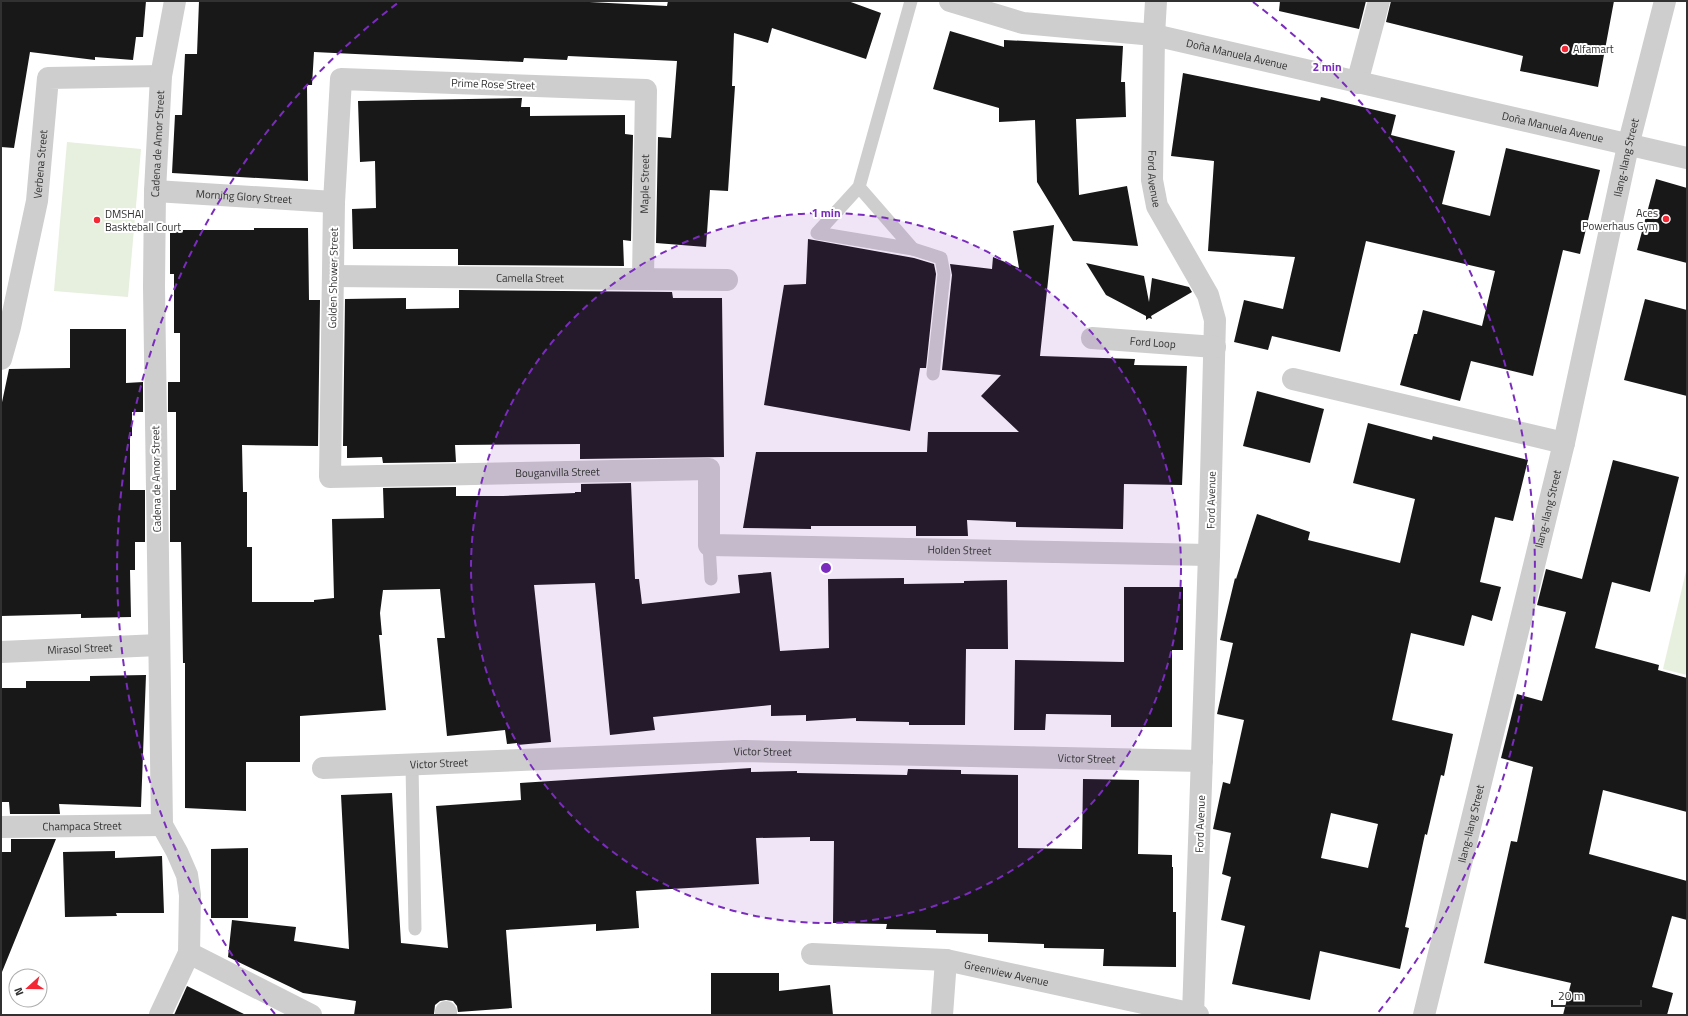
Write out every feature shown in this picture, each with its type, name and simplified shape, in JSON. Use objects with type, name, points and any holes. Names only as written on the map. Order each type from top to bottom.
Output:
[{"type":"street","name":"Cadena de Amor Street","points":[[175,1],[161,76],[155,191],[154,287],[162,825],[177,852],[187,875],[190,895],[189,953]]},
{"type":"street","name":"Doña Manuela Avenue","points":[[950,1],[1023,23],[1154,35],[1628,146],[1687,158]]},
{"type":"street","name":"Ford Avenue","points":[[1156,1],[1154,35],[1152,180],[1157,206],[1208,295],[1215,320],[1196,1014]]},
{"type":"street","points":[[1357,83],[1379,1]]},
{"type":"street","name":"Ilang-Ilang Street","points":[[1424,1015],[1564,443],[1628,146],[1665,1]]},
{"type":"street","name":"Verbena Street","points":[[1,359],[10,327],[37,201],[48,78],[161,76]]},
{"type":"street","name":"Prime Rose Street","points":[[341,79],[646,90]]},
{"type":"street","name":"Golden Shower Street","points":[[330,477],[334,202],[341,79]]},
{"type":"street","name":"Maple Street","points":[[643,278],[646,90]]},
{"type":"street","name":"Morning Glory Street","points":[[155,191],[334,202]]},
{"type":"street","name":"Camella Street","points":[[333,276],[727,280]]},
{"type":"street","name":"Ford Loop","points":[[1092,338],[1215,347]]},
{"type":"street","points":[[1293,379],[1564,443]]},
{"type":"street","name":"Bouganvilla Street","points":[[330,477],[709,469],[709,544]]},
{"type":"street","name":"Holden Street","points":[[709,544],[1209,555]]},
{"type":"street","name":"Mirasol Street","points":[[1,652],[160,644]]},
{"type":"street","name":"Victor Street","points":[[323,768],[744,752],[1202,760]]},
{"type":"street","name":"Champaca Street","points":[[1,828],[162,825]]},
{"type":"street","points":[[160,1015],[189,953],[311,1015]]},
{"type":"street","name":"Greenview Avenue","points":[[812,954],[946,960],[1132,1008],[1196,1014]]},
{"type":"street","points":[[942,1015],[946,960]]},
{"type":"lane","points":[[910,1],[859,187],[817,233],[913,249],[941,258],[944,274],[933,374]]},
{"type":"lane","points":[[859,187],[913,249]]},
{"type":"lane","points":[[709,544],[710,579]]},
{"type":"lane","points":[[412,765],[415,929]]},
{"type":"green space","name":"DMSHAI Baskteball Court","points":[[67,142],[141,149],[128,297],[54,291]]},
{"type":"green space","points":[[1687,567],[1687,675],[1663,669]]},
{"type":"building","points":[[1,1],[146,1],[143,37],[136,37],[133,60],[95,57],[95,60],[30,52],[14,148],[1,147]]},
{"type":"building","points":[[199,1],[570,1],[667,6],[668,1],[848,1],[881,13],[866,59],[772,28],[768,43],[734,33],[732,86],[735,86],[728,191],[710,190],[706,247],[656,243],[658,137],[671,138],[677,61],[568,56],[567,60],[524,58],[523,62],[314,52],[312,85],[307,85],[308,181],[172,173],[175,115],[182,115],[185,54],[197,54]]},
{"type":"building","points":[[1280,1],[1366,1],[1359,29],[1279,11]]},
{"type":"building","points":[[1391,1],[1614,1],[1598,87],[1520,71],[1523,56],[1386,22]]},
{"type":"building","points":[[950,31],[1004,47],[1004,40],[1123,46],[1121,82],[1125,82],[1126,117],[1076,119],[1079,195],[1127,186],[1138,246],[1073,241],[1037,182],[1035,120],[999,122],[999,108],[933,89]]},
{"type":"building","points":[[1183,73],[1320,101],[1321,97],[1396,115],[1391,135],[1455,151],[1442,204],[1490,216],[1506,148],[1600,170],[1580,254],[1563,250],[1533,376],[1471,361],[1460,401],[1400,385],[1414,334],[1417,334],[1423,310],[1482,326],[1495,271],[1366,241],[1340,352],[1272,336],[1268,350],[1234,342],[1244,300],[1283,309],[1295,257],[1208,251],[1214,161],[1171,156]]},
{"type":"building","points":[[522,98],[521,107],[530,107],[530,116],[625,115],[625,134],[633,135],[631,241],[623,240],[624,266],[458,265],[458,249],[353,249],[352,209],[376,208],[375,161],[360,162],[358,101]]},
{"type":"building","name":"Aces Powerhaus Gym","points":[[1656,179],[1687,188],[1687,263],[1637,250]]},
{"type":"building","points":[[1054,225],[1040,356],[1135,359],[1134,365],[1187,366],[1182,485],[1124,484],[1123,529],[1016,527],[1016,522],[967,520],[968,536],[916,536],[916,526],[811,526],[811,529],[743,528],[756,452],[927,452],[928,432],[1019,432],[981,396],[1001,375],[942,370],[952,275],[950,264],[992,269],[993,257],[1019,268],[1013,231]]},
{"type":"building","points":[[254,228],[308,228],[309,300],[320,300],[318,446],[242,445],[243,492],[247,492],[247,547],[252,547],[252,602],[314,602],[314,600],[334,598],[332,519],[384,518],[383,488],[456,487],[456,496],[503,496],[575,493],[581,492],[581,484],[631,483],[635,579],[639,579],[642,604],[740,593],[738,575],[771,572],[780,651],[829,648],[828,579],[904,578],[904,584],[964,583],[964,581],[1007,580],[1008,649],[966,649],[965,725],[909,725],[909,722],[856,721],[856,718],[806,721],[806,715],[771,716],[771,705],[653,717],[655,730],[610,735],[595,583],[534,585],[551,742],[517,745],[517,743],[507,744],[505,730],[447,736],[437,638],[445,638],[440,589],[383,590],[380,613],[382,635],[379,635],[386,710],[300,716],[300,762],[246,762],[246,811],[185,808],[185,663],[183,663],[181,542],[170,542],[170,490],[176,490],[176,412],[168,412],[168,382],[180,382],[180,333],[174,333],[174,274],[170,274],[170,230],[254,230]]},
{"type":"building","points":[[808,239],[914,258],[934,264],[936,274],[926,368],[920,368],[910,431],[764,405],[784,285],[806,284]]},
{"type":"building","points":[[1086,263],[1144,276],[1149,302],[1152,278],[1189,287],[1192,292],[1151,316],[1152,319],[1149,318],[1146,320],[1146,316],[1106,295]]},
{"type":"building","points":[[459,290],[672,292],[673,298],[722,298],[724,457],[580,459],[580,444],[455,445],[456,462],[383,463],[382,457],[347,458],[347,446],[343,446],[345,299],[406,298],[406,309],[459,308]]},
{"type":"building","points":[[1645,299],[1687,310],[1687,396],[1624,380]]},
{"type":"building","points":[[70,329],[126,329],[126,383],[143,382],[143,412],[132,412],[132,436],[130,436],[130,490],[145,490],[145,542],[135,542],[135,570],[130,570],[131,617],[81,618],[81,614],[1,616],[1,407],[9,369],[70,368]]},
{"type":"building","points":[[1257,391],[1324,409],[1310,463],[1243,446]]},
{"type":"building","points":[[1368,423],[1432,440],[1433,436],[1528,460],[1513,521],[1495,517],[1480,582],[1501,587],[1492,621],[1472,615],[1464,646],[1411,633],[1392,720],[1453,734],[1444,776],[1441,775],[1427,835],[1425,834],[1405,927],[1409,928],[1400,969],[1320,951],[1310,1000],[1232,984],[1245,926],[1221,920],[1231,877],[1222,874],[1231,833],[1213,829],[1223,782],[1230,784],[1244,720],[1217,714],[1233,643],[1220,640],[1235,578],[1236,579],[1257,514],[1310,532],[1308,540],[1400,563],[1415,499],[1353,483]],"holes":[[[1331,813],[1378,824],[1368,868],[1321,858]]]},
{"type":"building","points":[[1613,460],[1679,477],[1650,592],[1612,582],[1595,648],[1659,665],[1658,670],[1687,678],[1687,812],[1603,790],[1589,854],[1687,881],[1687,920],[1672,916],[1652,987],[1673,993],[1667,1015],[1563,1015],[1571,983],[1484,963],[1511,841],[1517,842],[1533,767],[1501,758],[1517,694],[1542,701],[1566,612],[1537,605],[1546,569],[1582,579]]},
{"type":"building","points":[[1124,587],[1183,587],[1183,650],[1172,650],[1172,727],[1111,727],[1111,715],[1046,714],[1045,730],[1014,730],[1015,660],[1124,662]]},
{"type":"building","points":[[146,675],[141,807],[59,804],[60,814],[10,814],[9,802],[1,802],[1,688],[26,688],[26,681],[90,681],[90,676]]},
{"type":"building","points":[[751,768],[751,772],[797,771],[797,773],[907,775],[908,769],[961,770],[961,774],[1018,775],[1018,848],[1082,849],[1083,779],[1139,780],[1138,854],[1172,855],[1173,912],[1176,912],[1176,967],[1103,966],[1104,949],[1044,948],[1044,944],[988,942],[988,934],[936,933],[936,930],[886,929],[887,924],[833,923],[834,841],[810,841],[810,837],[756,838],[759,884],[636,891],[639,928],[596,931],[596,924],[506,930],[512,1008],[458,1012],[457,1006],[453,1001],[446,1000],[440,1001],[435,1005],[434,1014],[354,1015],[356,1001],[303,993],[228,957],[232,920],[296,927],[294,941],[349,949],[341,795],[392,793],[401,943],[448,948],[436,806],[521,800],[520,783]]},
{"type":"building","points":[[11,839],[56,839],[2,972],[1,852],[11,852]]},
{"type":"building","points":[[248,848],[248,918],[211,918],[211,849]]},
{"type":"building","points":[[115,851],[115,858],[162,856],[164,913],[116,913],[117,916],[65,917],[63,852]]},
{"type":"building","points":[[711,973],[779,973],[779,991],[830,985],[833,1015],[711,1015]]},
{"type":"building","points":[[187,986],[246,1015],[174,1015]]},
{"type":"place","name":"Alfamart","points":[[1565,49]]},
{"type":"place","name":"Aces Powerhaus Gym","points":[[1666,219]]},
{"type":"place","name":"DMSHAI Baskteball Court","points":[[97,220]]}]
